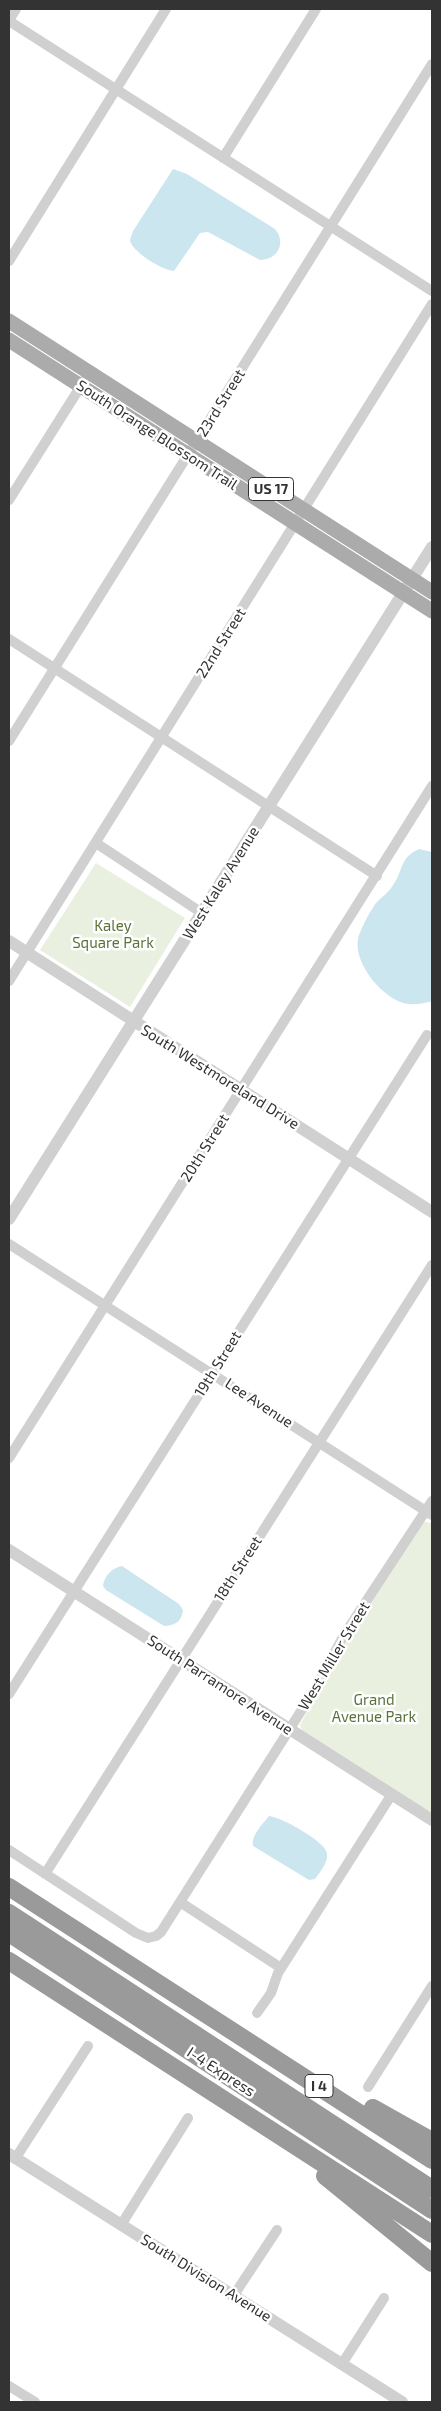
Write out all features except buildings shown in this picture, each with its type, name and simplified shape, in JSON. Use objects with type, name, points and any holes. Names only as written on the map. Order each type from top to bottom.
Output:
[{"type":"highway","name":"I 4","points":[[9,1887],[206,2012],[432,2160]]},
{"type":"highway","name":"I-4 Express","points":[[9,1913],[432,2189]]},
{"type":"highway","name":"I-4 Express","points":[[9,1934],[432,2210]]},
{"type":"highway","points":[[9,1961],[432,2234]]},
{"type":"highway","points":[[206,2012],[432,2141]]},
{"type":"highway","points":[[312,2158],[330,2181],[432,2263]]},
{"type":"highway","points":[[409,2196],[432,2214]]},
{"type":"main road","name":"South Orange Blossom Trail","points":[[9,321],[432,592]]},
{"type":"main road","name":"South Orange Blossom Trail","points":[[9,340],[432,610]]},
{"type":"street","points":[[16,9],[9,20],[432,291]]},
{"type":"street","points":[[9,261],[166,9]]},
{"type":"street","points":[[223,158],[316,9]]},
{"type":"street","name":"23rd Street","points":[[9,741],[432,64]]},
{"type":"street","name":"22nd Street","points":[[9,981],[432,304]]},
{"type":"street","points":[[9,500],[89,373]]},
{"type":"street","name":"West Kaley Avenue","points":[[9,1218],[432,547]]},
{"type":"street","points":[[9,639],[270,805],[377,876]]},
{"type":"street","name":"20th Street","points":[[9,1458],[432,786]]},
{"type":"street","points":[[96,843],[202,913]]},
{"type":"street","name":"South Westmoreland Drive","points":[[9,941],[432,1212]]},
{"type":"street","name":"19th Street","points":[[9,1694],[348,1158],[428,1035]]},
{"type":"street","name":"Lee Avenue","points":[[9,1244],[429,1513]]},
{"type":"street","name":"18th Street","points":[[45,1874],[432,1265]]},
{"type":"street","name":"West Miller Street","points":[[45,1874],[136,1933],[148,1938],[154,1937],[161,1932],[315,1689],[344,1635],[429,1513],[432,1501]]},
{"type":"street","name":"South Parramore Avenue","points":[[9,1550],[432,1820]]},
{"type":"street","points":[[257,2013],[270,1993],[281,1968],[392,1794]]},
{"type":"street","points":[[9,1850],[45,1874]]},
{"type":"street","points":[[180,1902],[281,1968]]},
{"type":"street","points":[[368,2087],[432,1986]]},
{"type":"street","points":[[12,2157],[88,2046]]},
{"type":"street","points":[[121,2225],[188,2118]]},
{"type":"street","name":"South Division Avenue","points":[[12,2157],[402,2402]]},
{"type":"street","points":[[234,2296],[277,2230]]},
{"type":"street","points":[[342,2364],[384,2298]]},
{"type":"street","points":[[9,2386],[35,2402]]},
{"type":"green space","name":"Kaley Square Park","points":[[96,863],[185,918],[130,1007],[40,950]]},
{"type":"green space","name":"Grand Avenue Park","points":[[425,1522],[432,1523],[432,1813],[302,1730],[300,1725],[348,1638],[420,1524]]},
{"type":"water","points":[[173,169],[187,174],[275,229],[280,245],[275,254],[260,260],[208,232],[200,233],[174,271],[163,268],[141,255],[130,240],[133,231]]},
{"type":"water","points":[[419,849],[432,852],[432,1001],[421,1004],[409,1004],[390,997],[373,980],[360,959],[358,939],[369,914],[396,880],[405,860]]},
{"type":"water","points":[[122,1566],[179,1604],[183,1610],[175,1624],[164,1626],[106,1590],[103,1586],[109,1573]]},
{"type":"water","points":[[269,1816],[275,1817],[302,1831],[320,1843],[325,1849],[327,1854],[326,1861],[315,1879],[309,1880],[253,1846],[256,1834]]}]
